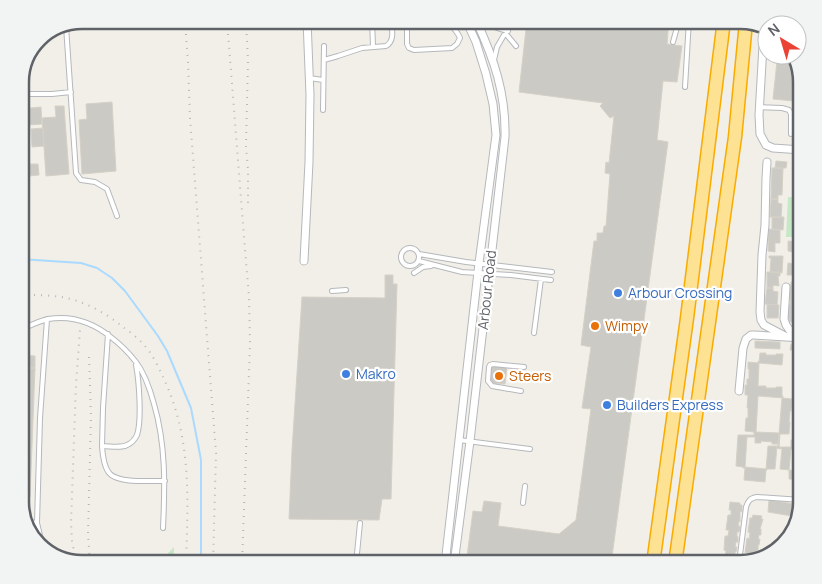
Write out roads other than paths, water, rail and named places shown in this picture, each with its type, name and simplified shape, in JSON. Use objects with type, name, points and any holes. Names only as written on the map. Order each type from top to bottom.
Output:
[{"type":"highway","points":[[654,555],[687,318],[723,29]]},
{"type":"highway","points":[[676,555],[735,137],[745,29]]},
{"type":"street","points":[[304,261],[309,162],[307,29]]},
{"type":"street","name":"Arbour Road","points":[[446,555],[479,263],[496,136],[493,104],[476,42],[470,29]]},
{"type":"street","name":"Arbour Road","points":[[455,555],[505,136],[503,100],[494,63],[480,29]]},
{"type":"street","points":[[762,65],[759,107],[760,134],[766,145],[773,148],[793,150]]},
{"type":"street","points":[[767,162],[760,320],[768,327],[793,337]]},
{"type":"street","points":[[786,287],[784,318],[793,335]]},
{"type":"street","points":[[739,391],[743,348],[746,339],[754,334],[793,338]]},
{"type":"lane","points":[[372,29],[373,46]]},
{"type":"lane","points":[[324,60],[362,48],[386,46],[392,42],[391,29]]},
{"type":"lane","points":[[407,29],[407,44],[409,48],[414,50],[452,48],[460,38],[454,29]]},
{"type":"lane","points":[[499,29],[506,33],[516,46]]},
{"type":"lane","points":[[673,42],[677,29]]},
{"type":"lane","points":[[685,88],[688,29]]},
{"type":"lane","points":[[66,31],[76,173],[81,180],[95,182],[107,189],[117,216]]},
{"type":"lane","points":[[494,63],[497,47],[506,33]]},
{"type":"lane","points":[[323,110],[324,46]]},
{"type":"lane","points":[[309,78],[323,80]]},
{"type":"lane","points":[[29,94],[71,92]]},
{"type":"lane","points":[[759,107],[789,110],[791,114],[791,134]]},
{"type":"lane","points":[[419,254],[419,261],[415,265],[408,266],[403,263],[401,257],[403,251],[408,248],[416,250],[419,254],[552,272]]},
{"type":"lane","points":[[419,261],[462,272],[551,280]]},
{"type":"lane","points":[[414,273],[423,267],[435,265]]},
{"type":"lane","points":[[534,333],[541,279]]},
{"type":"lane","points":[[332,292],[346,290]]},
{"type":"lane","points":[[29,327],[47,320],[75,319],[90,324],[108,334],[136,362],[148,385],[158,416],[165,481],[164,528]]},
{"type":"lane","points":[[40,534],[37,523],[40,418],[47,320]]},
{"type":"lane","points":[[108,334],[102,408],[104,463],[107,470],[116,478],[123,480],[165,481]]},
{"type":"lane","points":[[102,446],[124,447],[132,442],[137,434],[139,411],[136,362]]},
{"type":"lane","points":[[521,391],[492,386],[488,382],[489,369],[493,364],[524,367]]},
{"type":"lane","points":[[459,440],[530,448]]},
{"type":"lane","points":[[523,503],[525,486]]},
{"type":"lane","points":[[740,555],[748,501],[757,497],[793,499]]},
{"type":"lane","points":[[33,522],[37,523]]},
{"type":"lane","points":[[357,555],[360,523]]},
{"type":"waterway","points":[[29,260],[81,263],[97,268],[112,278],[125,291],[167,351],[191,408],[201,460],[201,555]]},
{"type":"railway","points":[[186,29],[190,118],[216,453],[213,555]]},
{"type":"railway","points":[[228,29],[249,297],[250,345],[242,555]]},
{"type":"railway","points":[[246,29],[248,207]]},
{"type":"railway","points":[[29,295],[62,297],[94,308],[131,333],[152,355],[172,400],[184,446],[187,492],[186,555]]},
{"type":"railway","points":[[75,554],[71,523],[80,330]]},
{"type":"railway","points":[[89,357],[91,416],[88,534],[89,555]]},
{"type":"place","name":"Arbour Crossing","points":[[618,293]]},
{"type":"place","name":"Wimpy","points":[[595,326]]},
{"type":"place","name":"Makro","points":[[346,374]]},
{"type":"place","name":"Steers","points":[[499,376]]},
{"type":"place","name":"Builders Express","points":[[607,405]]}]
